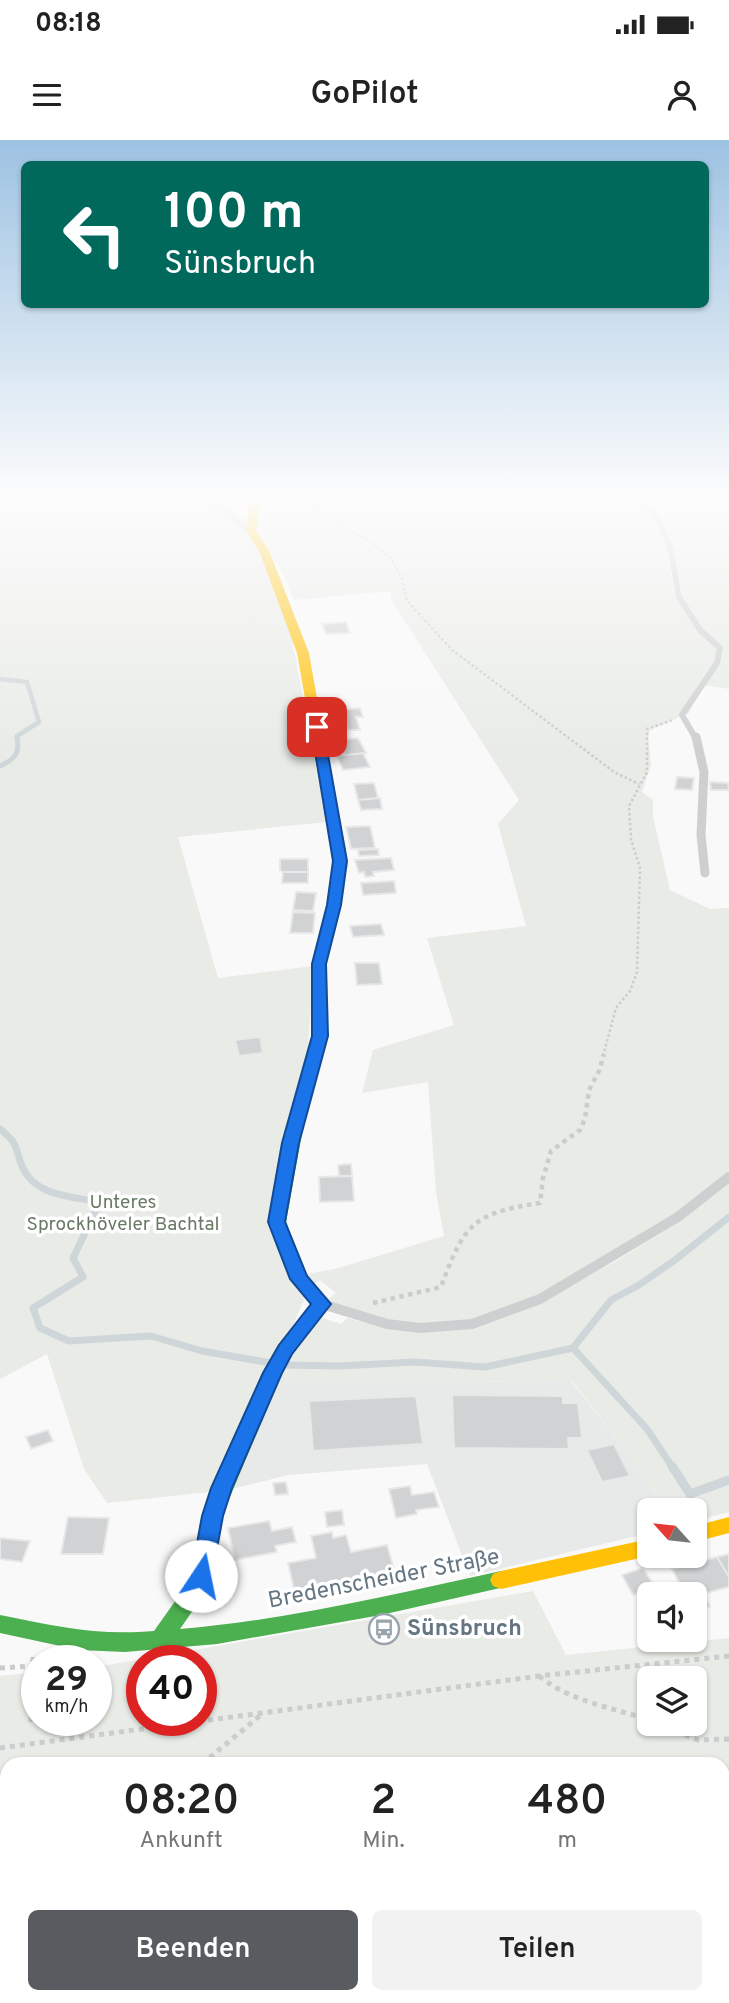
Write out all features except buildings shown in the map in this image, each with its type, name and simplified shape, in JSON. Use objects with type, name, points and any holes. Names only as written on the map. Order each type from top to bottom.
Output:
[{"type":"street","points":[[160,1640],[198,1587],[205,1565],[212,1516],[272,1373],[285,1350],[323,1305],[299,1279],[277,1222],[291,1143],[320,1036],[319,964],[334,905],[340,861],[303,653],[276,581]]},
{"type":"street","points":[[707,1531],[729,1525]]},
{"type":"street","name":"Bredenscheider Straße","points":[[0,1624],[79,1641],[125,1643],[217,1635],[381,1606],[637,1550]]},
{"type":"lane","points":[[676,581],[679,597],[700,630],[720,648],[717,664],[701,685],[687,713],[682,715],[701,747],[705,783],[701,837],[705,873]]},
{"type":"lane","points":[[323,1305],[387,1324],[421,1328],[472,1324],[540,1299],[678,1217],[729,1177]]},
{"type":"path","points":[[402,581],[407,601],[452,650],[614,772],[639,784]]},
{"type":"path","points":[[363,1303],[377,1303],[441,1287],[450,1260],[472,1223],[483,1214],[540,1203],[543,1178],[551,1151],[580,1130],[585,1119],[589,1090],[599,1071],[616,1008],[630,991],[637,972],[640,868],[631,839],[629,806],[649,764],[648,729],[682,715]]},
{"type":"path","points":[[0,1748],[539,1676],[729,1656]]},
{"type":"path","points":[[0,1668],[21,1667]]},
{"type":"path","points":[[539,1676],[550,1687],[565,1694],[637,1716]]},
{"type":"path","points":[[210,1757],[264,1713]]},
{"type":"path","points":[[688,1736],[698,1740],[729,1739]]},
{"type":"shaded area","points":[[571,1381],[626,1451],[657,1498],[637,1498],[637,1536],[470,1576],[427,1464],[289,1475],[228,1490],[272,1383]]},
{"type":"green space","name":"Unteres Sprockhöveler Bachtal","points":[[0,581],[281,581],[327,822],[178,837],[218,978],[313,966],[307,1068],[279,1180],[304,1300],[218,1491],[107,1503],[84,1469],[47,1354],[0,1379]]},
{"type":"green space","points":[[287,581],[672,581],[675,596],[698,630],[702,629],[683,599],[679,581],[729,581],[729,689],[702,685],[689,713],[650,730],[648,737],[651,765],[642,792],[653,800],[653,817],[670,890],[710,909],[729,908],[729,1171],[652,1230],[595,1265],[537,1295],[468,1322],[416,1324],[366,1314],[333,1304],[327,1300],[336,1293],[320,1280],[311,1286],[301,1275],[335,1269],[444,1236],[436,1192],[428,1082],[362,1093],[373,1050],[454,1025],[427,938],[526,926],[498,824],[519,800],[392,601],[390,591],[294,600]]},
{"type":"green space","points":[[729,1183],[729,1512],[707,1518],[707,1498],[657,1498],[626,1451],[572,1381],[272,1383],[319,1317],[341,1324],[347,1318],[386,1328],[434,1332],[542,1301],[616,1261],[681,1221]]},
{"type":"green space","points":[[533,1591],[566,1655],[637,1648],[637,1652],[707,1652],[707,1640],[729,1638],[729,1757],[0,1757],[0,1676],[21,1674],[21,1736],[112,1736],[112,1664],[126,1662],[126,1736],[217,1736],[217,1646]]},
{"type":"waterway","points":[[0,679],[27,682],[39,722],[17,737]]},
{"type":"waterway","points":[[0,766],[15,755],[18,748],[17,737]]},
{"type":"waterway","points":[[0,1129],[13,1142],[27,1176],[35,1183],[52,1192],[94,1201],[96,1210],[73,1258],[83,1277],[33,1308],[40,1328],[69,1341],[151,1336],[202,1351],[271,1363]]},
{"type":"waterway","points":[[573,1348],[611,1300],[639,1285],[675,1260],[729,1217]]},
{"type":"waterway","points":[[285,1365],[340,1366],[415,1362],[485,1367],[573,1348]]},
{"type":"waterway","points":[[573,1348],[647,1429],[673,1468]]},
{"type":"waterway","points":[[672,1466],[690,1494],[729,1480]]},
{"type":"traffic: fast","points":[[160,1640],[198,1587],[205,1565],[212,1516],[272,1373],[285,1350],[322,1304],[299,1279],[277,1222],[295,1128]]},
{"type":"traffic: fast","points":[[0,1624],[79,1641],[125,1643],[217,1635],[381,1606],[501,1580]]},
{"type":"traffic: slow","points":[[276,581],[303,653],[317,732]]},
{"type":"traffic: slow","points":[[707,1531],[729,1525]]},
{"type":"traffic: slow","points":[[501,1580],[637,1550]]},
{"type":"traffic: jam","points":[[295,1128],[320,1036],[319,964],[334,905],[340,861],[317,732]]},
{"type":"place","name":"Sünsbruch","points":[[384,1629]]},
{"type":"route","points":[[201,1576],[212,1516],[272,1373],[285,1350],[322,1304],[299,1279],[277,1222],[291,1143],[322,1025],[319,964],[334,905],[340,861],[317,727]]}]
